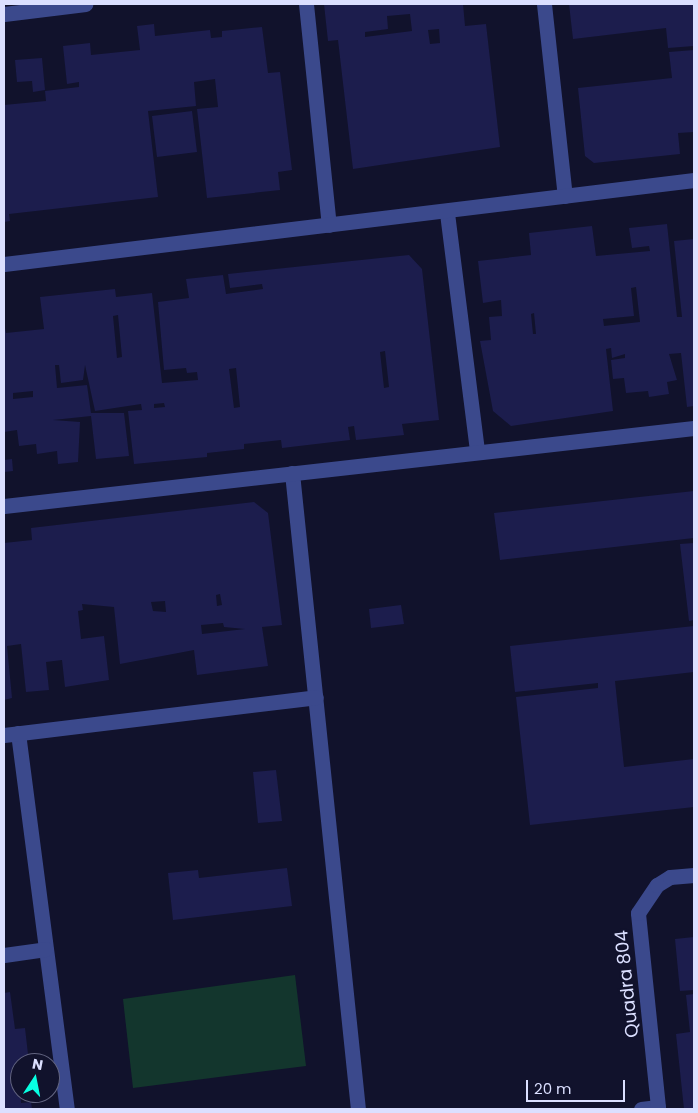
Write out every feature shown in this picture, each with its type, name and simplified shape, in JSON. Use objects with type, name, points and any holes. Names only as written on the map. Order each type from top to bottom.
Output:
[{"type":"street","points":[[4,14],[85,4]]},
{"type":"street","points":[[306,4],[329,225]]},
{"type":"street","points":[[544,4],[565,196]]},
{"type":"street","points":[[4,264],[329,225],[447,213],[694,180]]},
{"type":"street","points":[[447,213],[477,451]]},
{"type":"street","points":[[4,506],[477,451],[694,428]]},
{"type":"street","points":[[292,473],[358,1109]]},
{"type":"street","points":[[67,1109],[46,949],[11,734],[316,697]]},
{"type":"street","name":"Quadra 804","points":[[641,1109],[658,1108],[638,913],[657,885],[670,877],[694,875]]},
{"type":"street","points":[[4,954],[46,949]]},
{"type":"green space","points":[[295,975],[306,1066],[133,1088],[123,999]]},
{"type":"building","points":[[324,4],[463,4],[465,26],[486,24],[500,147],[353,169],[338,40],[328,41]],"holes":[[[410,14],[412,31],[365,37],[365,32],[388,29],[387,16]],[[439,29],[440,43],[430,44],[428,30]]]},
{"type":"building","points":[[569,4],[694,4],[694,46],[668,48],[666,28],[573,39]]},
{"type":"building","points":[[154,24],[155,36],[210,30],[211,38],[222,37],[222,31],[262,27],[268,73],[280,72],[292,170],[278,172],[280,190],[207,198],[197,109],[218,107],[215,79],[194,82],[196,106],[148,111],[158,197],[9,214],[10,221],[4,222],[4,105],[46,101],[45,91],[79,87],[79,82],[67,84],[63,46],[90,43],[91,55],[140,50],[137,26]]},
{"type":"building","points":[[694,50],[694,132],[678,133],[680,154],[594,163],[585,156],[578,88],[672,78],[669,52]]},
{"type":"building","points":[[42,58],[45,90],[33,92],[32,81],[17,82],[15,60]]},
{"type":"building","points":[[192,111],[197,152],[157,157],[152,116]]},
{"type":"building","points":[[667,224],[677,317],[682,317],[674,241],[694,239],[694,406],[687,407],[681,353],[669,354],[677,380],[667,382],[669,394],[649,397],[648,391],[626,393],[624,378],[613,379],[611,360],[625,358],[625,354],[612,358],[611,348],[606,349],[613,411],[511,426],[493,411],[480,341],[491,340],[489,317],[502,316],[501,300],[483,303],[478,261],[531,255],[529,233],[592,226],[596,256],[650,251],[649,246],[632,248],[629,228]],"holes":[[[636,287],[640,322],[604,326],[603,319],[634,316],[631,288]],[[534,313],[536,334],[533,334],[531,314]]]},
{"type":"building","points":[[409,255],[422,269],[439,420],[402,424],[404,435],[356,440],[354,426],[348,427],[350,440],[282,448],[281,440],[244,444],[244,449],[207,453],[207,457],[134,464],[128,411],[142,410],[141,404],[95,411],[85,365],[83,380],[61,383],[59,365],[55,365],[57,388],[87,385],[91,413],[124,413],[129,456],[96,459],[91,416],[53,420],[80,422],[78,462],[58,464],[57,451],[37,454],[36,444],[19,446],[17,430],[4,432],[4,323],[6,333],[44,329],[40,297],[115,289],[116,297],[152,293],[162,383],[198,380],[197,372],[187,373],[186,368],[164,370],[158,302],[189,298],[186,279],[223,275],[226,294],[263,289],[262,284],[230,288],[228,274]],"holes":[[[118,315],[122,357],[117,358],[113,316]],[[385,351],[389,387],[384,388],[380,352]],[[236,368],[240,407],[234,408],[229,369]],[[33,391],[33,397],[13,399],[13,393]],[[164,403],[165,407],[154,408],[154,404]]]},
{"type":"building","points":[[12,459],[13,471],[4,472],[4,460]]},
{"type":"building","points":[[694,491],[694,538],[500,560],[494,513]]},
{"type":"building","points":[[254,502],[268,513],[282,625],[262,627],[268,666],[197,675],[194,650],[120,664],[114,607],[82,604],[83,610],[78,611],[81,639],[104,636],[109,680],[65,687],[62,660],[46,662],[49,690],[26,692],[21,644],[7,646],[12,698],[4,700],[4,543],[32,540],[31,528]],"holes":[[[220,594],[222,605],[217,606],[216,595]],[[165,601],[166,612],[153,611],[151,602]],[[223,623],[224,627],[245,629],[202,634],[201,625]]]},
{"type":"building","points":[[694,543],[694,620],[689,621],[680,544]]},
{"type":"building","points":[[401,605],[404,624],[371,628],[369,609]]},
{"type":"building","points":[[694,626],[694,672],[615,681],[624,767],[694,759],[694,807],[530,825],[516,697],[598,688],[598,683],[515,692],[510,646]]},
{"type":"building","points":[[276,770],[282,821],[258,823],[253,772]]},
{"type":"building","points":[[287,868],[292,906],[173,920],[168,873],[198,870],[199,878]]},
{"type":"building","points":[[694,937],[694,990],[680,991],[675,939]]},
{"type":"building","points":[[10,992],[15,1029],[25,1028],[28,1053],[10,1053],[10,1103],[31,1103],[32,1109],[4,1109],[4,993]]},
{"type":"building","points":[[694,994],[694,1109],[684,1109],[676,1034],[690,1032],[686,995]]}]
